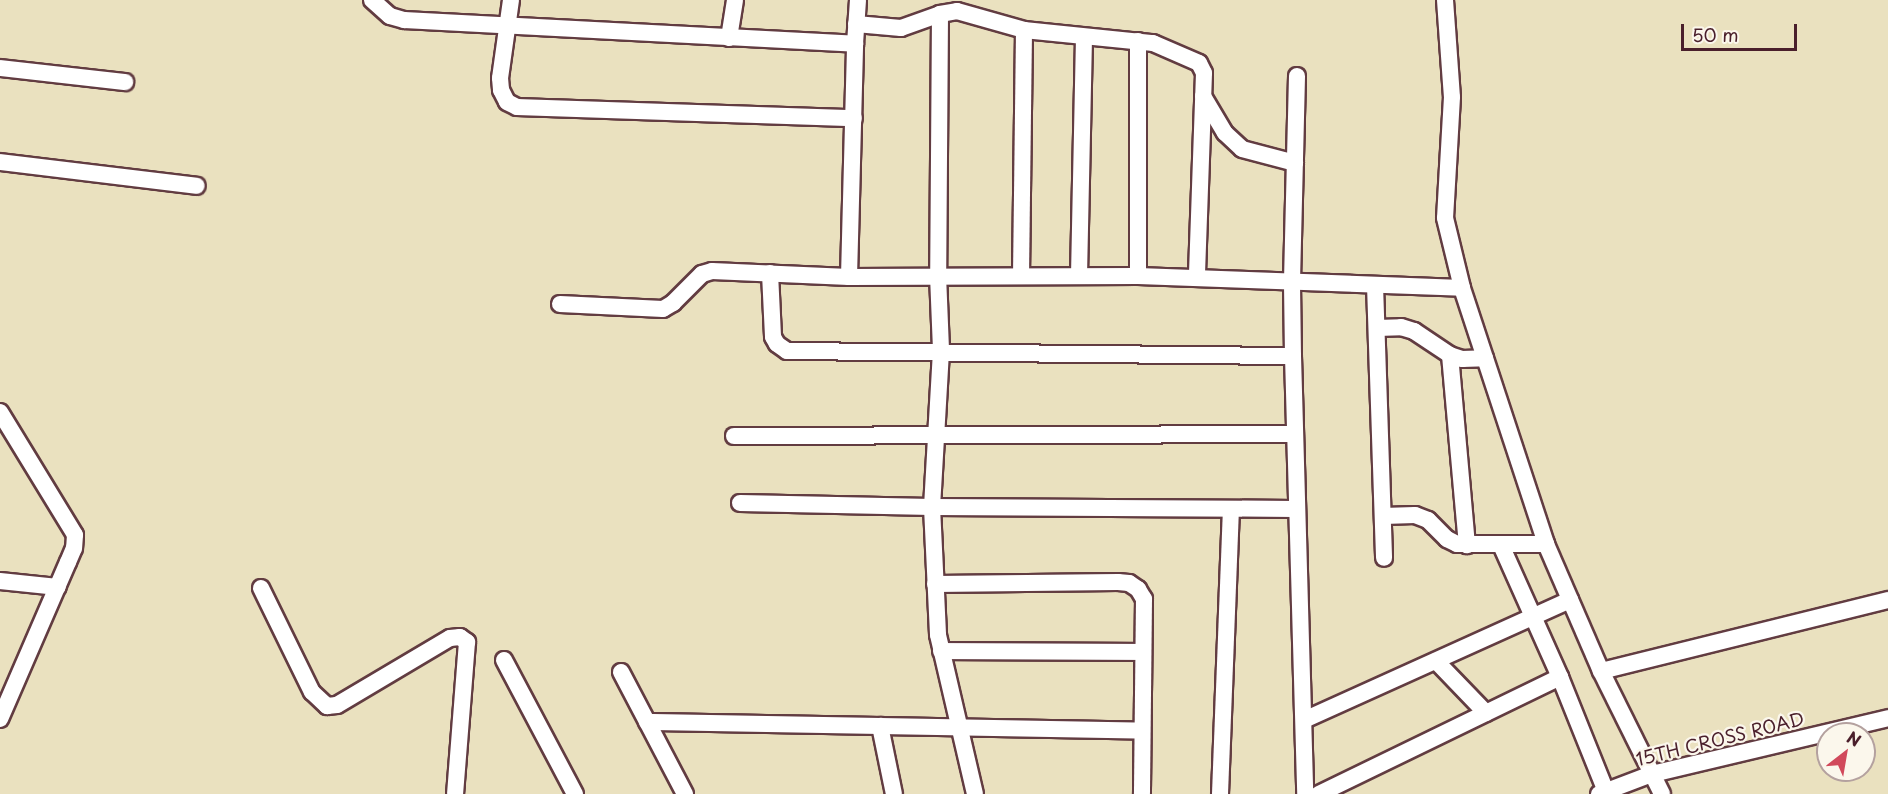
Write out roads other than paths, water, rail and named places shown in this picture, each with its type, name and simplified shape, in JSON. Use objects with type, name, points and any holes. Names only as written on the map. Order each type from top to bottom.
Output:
[{"type":"street","points":[[372,0],[390,16],[404,20],[855,44]]},
{"type":"street","points":[[511,0],[506,26],[501,90],[507,102],[517,107],[854,118]]},
{"type":"street","points":[[729,38],[735,0]]},
{"type":"street","points":[[849,277],[858,0]]},
{"type":"street","points":[[1445,0],[1452,97],[1445,218],[1462,288],[1546,544],[1601,671],[1662,794]]},
{"type":"street","points":[[856,24],[901,28],[940,14],[957,11],[1024,30],[1154,43],[1199,63],[1204,73],[1197,278]]},
{"type":"street","points":[[940,14],[938,275],[940,351],[932,507],[941,651],[975,794]]},
{"type":"street","points":[[1021,276],[1024,30]]},
{"type":"street","points":[[1079,276],[1084,37]]},
{"type":"street","points":[[1138,41],[1138,276]]},
{"type":"street","points":[[0,68],[125,82]]},
{"type":"street","points":[[1297,76],[1292,281],[1295,509],[1305,794]]},
{"type":"street","points":[[1203,96],[1225,133],[1242,149],[1295,163]]},
{"type":"street","points":[[0,162],[197,186]]},
{"type":"street","points":[[560,304],[663,309],[673,303],[702,274],[712,271],[849,277],[1138,276],[1462,288]]},
{"type":"street","points":[[770,273],[773,337],[777,344],[788,351],[1293,356]]},
{"type":"street","points":[[1375,285],[1384,558]]},
{"type":"street","points":[[1377,328],[1401,327],[1414,331],[1450,355],[1462,359],[1485,358]]},
{"type":"street","points":[[1450,355],[1467,545]]},
{"type":"street","points":[[0,412],[75,536],[74,548],[0,719]]},
{"type":"street","points":[[734,436],[1294,434]]},
{"type":"street","points":[[0,443],[19,444]]},
{"type":"street","points":[[740,503],[932,507],[1295,509]]},
{"type":"street","points":[[1220,794],[1231,509]]},
{"type":"street","points":[[1383,516],[1415,515],[1428,520],[1447,539],[1457,544],[1546,544]]},
{"type":"street","points":[[1501,545],[1560,677],[1604,793]]},
{"type":"street","points":[[0,581],[58,586]]},
{"type":"street","points":[[936,584],[1129,583],[1138,589],[1144,599],[1142,794]]},
{"type":"street","points":[[261,588],[312,692],[327,706],[337,705],[450,638],[460,637],[467,642],[455,794]]},
{"type":"street","points":[[1304,720],[1570,600]]},
{"type":"street","points":[[1601,671],[1888,600]]},
{"type":"street","points":[[941,651],[1143,652]]},
{"type":"street","points":[[504,660],[576,794]]},
{"type":"street","points":[[1436,661],[1486,713]]},
{"type":"street","points":[[621,672],[686,794]]},
{"type":"street","points":[[1318,794],[1560,677]]},
{"type":"street","name":"15TH CROSS ROAD","points":[[1604,793],[1653,774],[1888,718]]},
{"type":"street","points":[[647,722],[1142,731]]},
{"type":"street","points":[[880,726],[894,794]]}]
